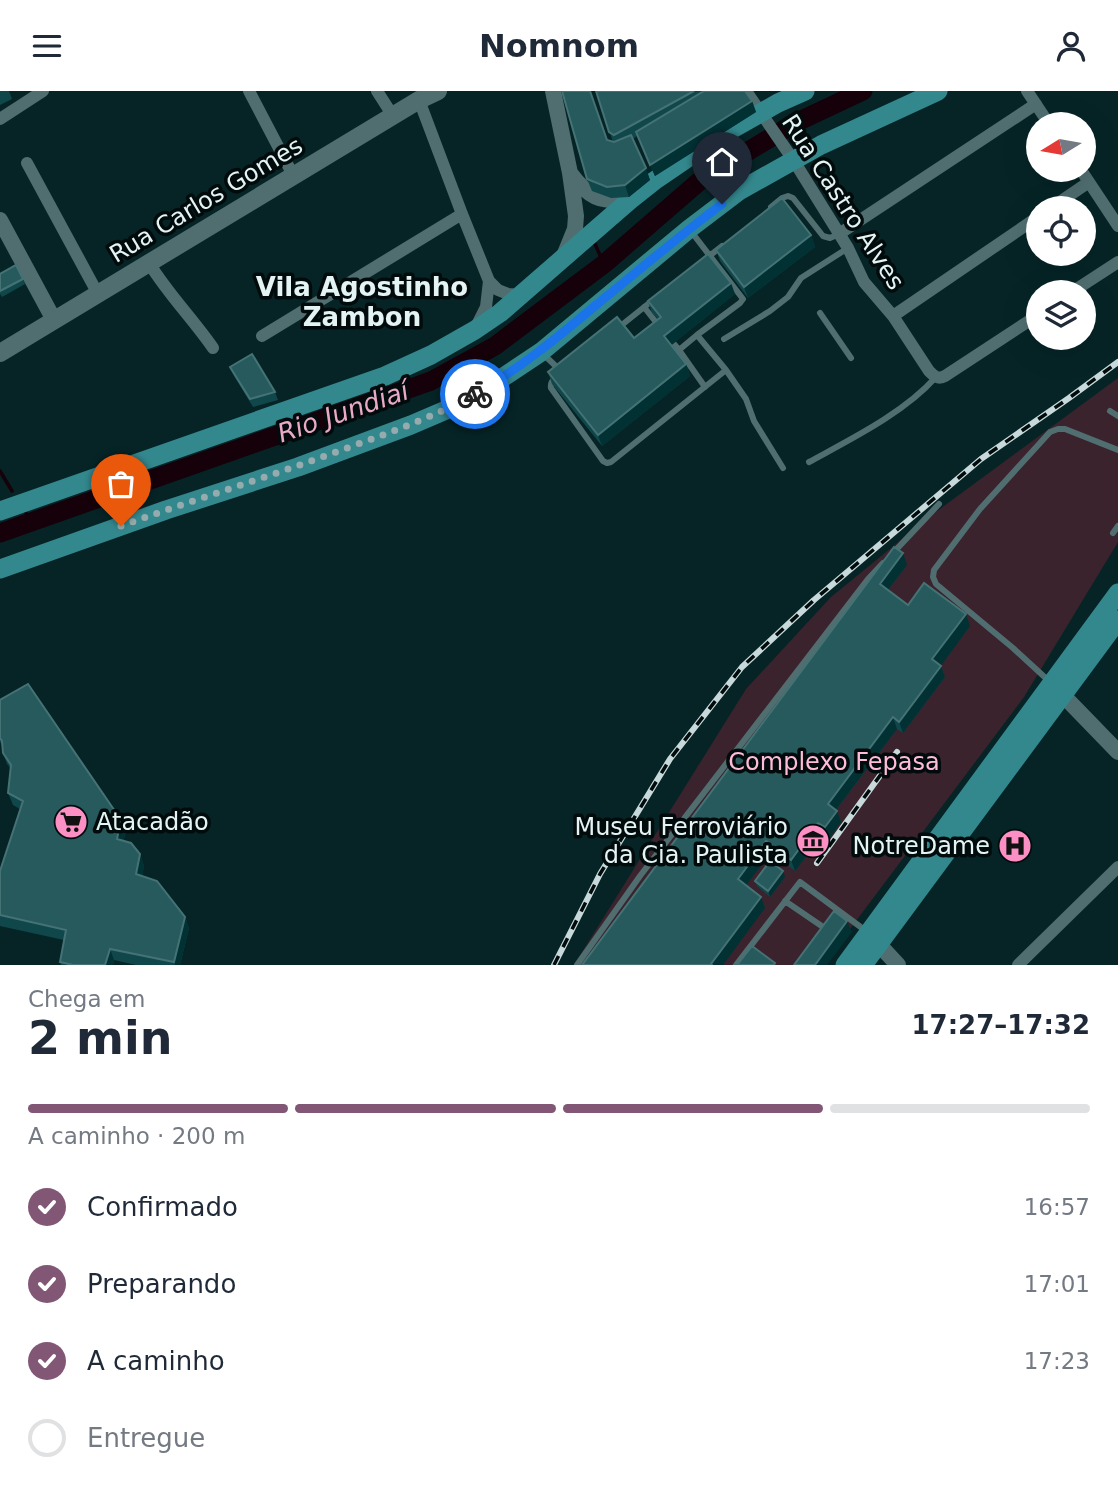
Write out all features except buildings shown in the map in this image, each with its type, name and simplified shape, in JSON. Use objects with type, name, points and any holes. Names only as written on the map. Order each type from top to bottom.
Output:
[{"type":"main road","name":"Rua Carlos Gomes","points":[[0,353],[393,115],[438,91]]},
{"type":"main road","points":[[0,510],[385,376],[431,355],[500,313],[654,181],[720,137],[764,117],[805,91]]},
{"type":"main road","points":[[0,569],[298,467],[446,410],[493,384],[541,352],[738,191],[791,157],[938,91]]},
{"type":"main road","points":[[845,965],[873,938],[1057,689],[1118,593]]},
{"type":"main road","points":[[1057,689],[1118,619]]},
{"type":"main road","points":[[863,965],[873,938]]},
{"type":"street","points":[[0,119],[43,91]]},
{"type":"street","points":[[249,91],[293,175]]},
{"type":"street","points":[[377,91],[393,115]]},
{"type":"street","points":[[552,91],[570,173],[576,216],[575,229],[563,259]]},
{"type":"street","name":"Rua Castro Alves","points":[[746,91],[848,248],[864,282],[893,316],[933,374]]},
{"type":"street","points":[[1027,91],[1041,112]]},
{"type":"street","points":[[419,100],[489,281],[508,294],[522,295]]},
{"type":"street","points":[[839,234],[1036,104]]},
{"type":"street","points":[[27,163],[98,294]]},
{"type":"street","points":[[570,173],[590,195],[609,202]]},
{"type":"street","points":[[1069,196],[1089,182],[1118,226]]},
{"type":"street","points":[[574,207],[630,200]]},
{"type":"street","points":[[261,336],[462,214]]},
{"type":"street","points":[[0,220],[54,320]]},
{"type":"street","points":[[893,316],[1026,225]]},
{"type":"street","points":[[1090,280],[1118,262]]},
{"type":"street","points":[[149,263],[213,348]]},
{"type":"street","points":[[475,330],[486,307],[489,281]]},
{"type":"street","points":[[933,374],[941,378],[945,376],[1026,323]]},
{"type":"street","points":[[1057,689],[1118,752]]},
{"type":"street","points":[[1018,965],[1118,867]]},
{"type":"street","points":[[873,938],[898,965]]},
{"type":"lane","points":[[761,214],[788,196],[793,198],[823,236],[830,238],[839,234]]},
{"type":"lane","points":[[679,350],[743,299],[689,229]]},
{"type":"lane","points":[[699,264],[730,239]]},
{"type":"lane","points":[[724,339],[769,311],[788,297],[801,278],[848,248]]},
{"type":"lane","points":[[614,331],[655,298]]},
{"type":"lane","points":[[644,307],[663,330]]},
{"type":"lane","points":[[820,313],[851,358]]},
{"type":"lane","points":[[697,335],[746,399],[754,421],[783,468]]},
{"type":"lane","points":[[674,344],[705,387]]},
{"type":"lane","points":[[541,352],[563,372]]},
{"type":"lane","points":[[573,364],[552,381],[551,388],[607,463],[726,370]]},
{"type":"lane","points":[[809,462],[918,396],[933,374]]},
{"type":"lane","points":[[1111,411],[1118,416]]},
{"type":"lane","points":[[1057,689],[1013,648],[936,584],[934,570],[980,509],[1050,432],[1065,429],[1118,450]]},
{"type":"lane","points":[[577,965],[649,865],[868,579],[939,504]]},
{"type":"lane","points":[[1113,533],[1118,526]]},
{"type":"lane","points":[[736,965],[800,882],[840,910],[873,938]]},
{"type":"lane","points":[[785,901],[826,929]]},
{"type":"lane","points":[[819,938],[840,910]]},
{"type":"green space","name":"Complexo Fepasa","points":[[1118,378],[1118,542],[1024,697],[823,965],[574,965],[746,689],[831,597],[929,517]]},
{"type":"waterway","name":"Rio Jundiaí","points":[[0,533],[431,381],[495,346],[604,264],[702,179],[795,123],[863,91]]},
{"type":"waterway","points":[[595,244],[604,264]]},
{"type":"waterway","points":[[0,471],[12,491]]},
{"type":"waterway","points":[[26,513],[31,522]]},
{"type":"railway","points":[[554,965],[600,874],[670,759],[742,667],[814,600],[981,459],[1118,362]]},
{"type":"railway","points":[[817,863],[897,752]]},
{"type":"way so far","points":[[121,526],[388,434],[446,410],[475,394]]},
{"type":"place","name":"Atacadão","points":[[71,822]]},
{"type":"place","name":"Museu Ferroviário da Cia. Paulista","points":[[813,841]]},
{"type":"place","name":"NotreDame","points":[[1015,846]]},
{"type":"district","name":"Vila Agostinho Zambon","points":[[362,302]]},
{"type":"route","points":[[475,394],[541,352],[722,204]]}]
